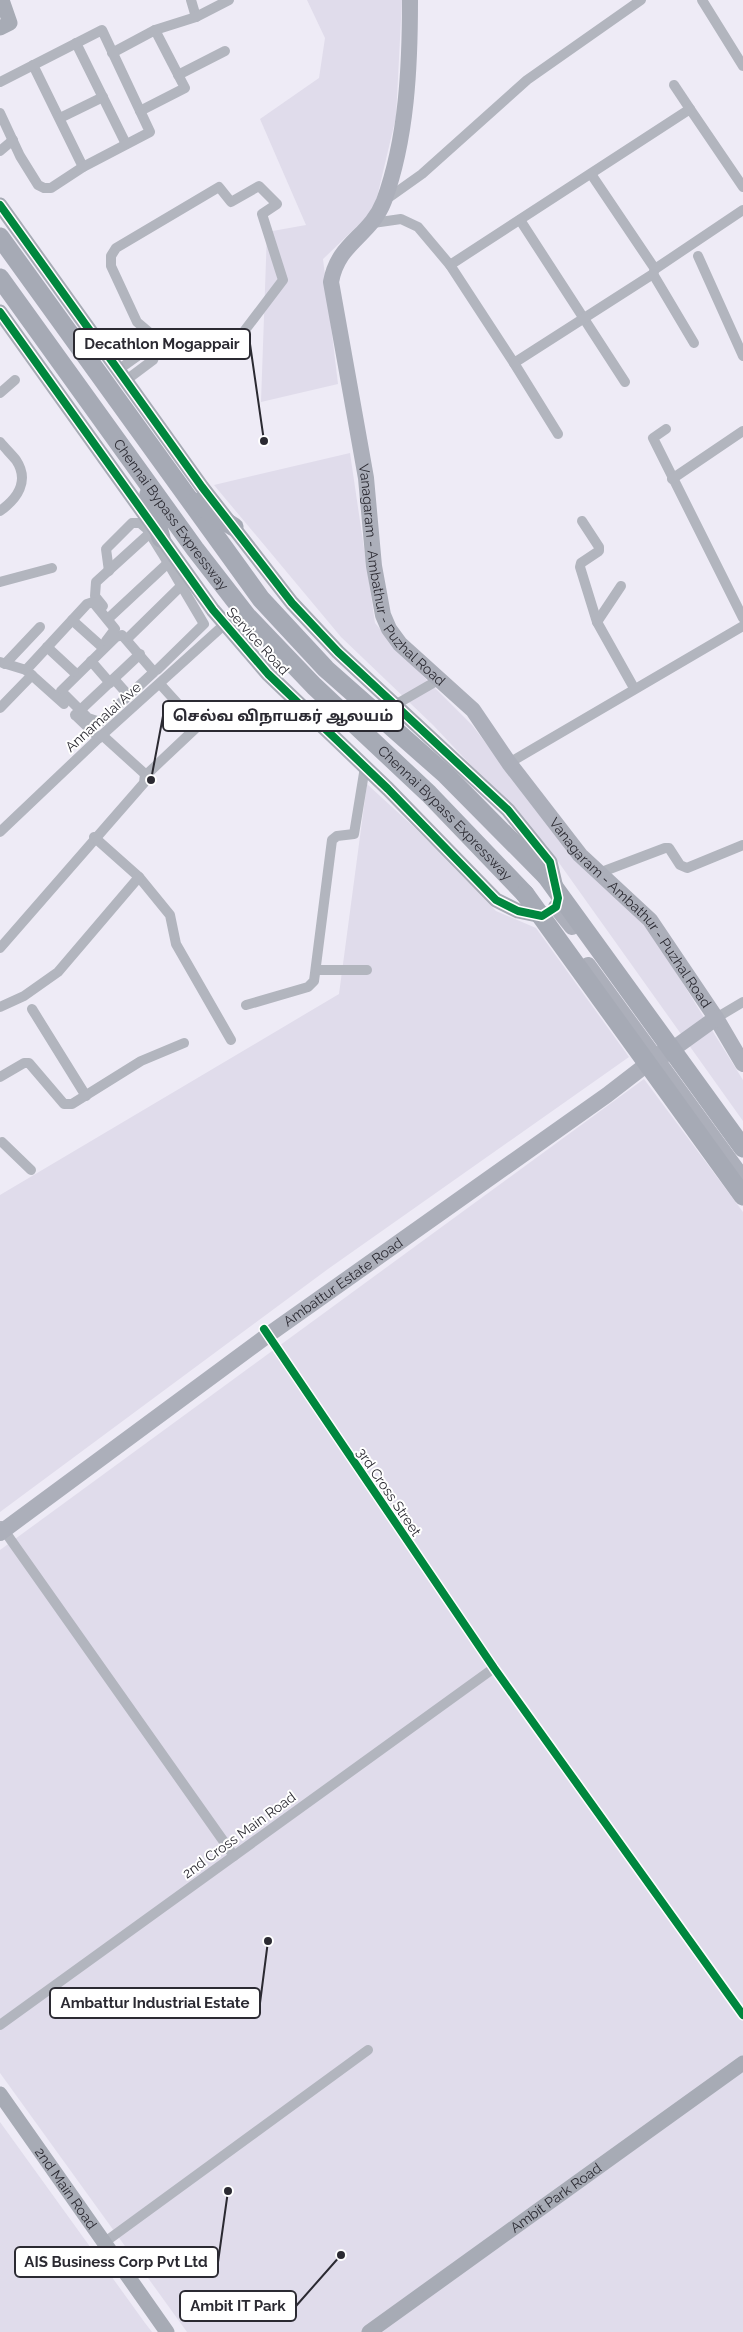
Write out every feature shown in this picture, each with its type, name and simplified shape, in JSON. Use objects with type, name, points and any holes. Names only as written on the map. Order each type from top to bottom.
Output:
[{"type":"highway","name":"Chennai Bypass Expressway","points":[[0,237],[261,599],[326,669],[446,775],[546,876],[743,1148]]},
{"type":"highway","name":"Chennai Bypass Expressway","points":[[0,278],[147,484],[247,616],[314,686],[429,794],[525,894],[743,1196]]},
{"type":"highway","points":[[147,484],[155,536]]},
{"type":"highway","points":[[184,494],[234,527]]},
{"type":"main road","name":"Vanagaram - Ambathur - Puzhal Road","points":[[410,0],[410,36],[402,134],[384,201],[373,223],[339,256],[331,282],[366,478],[374,566],[384,615],[393,635],[474,710],[509,762],[580,855],[650,920],[716,1018],[743,1064]]},
{"type":"main road","points":[[552,909],[659,1052],[743,1158]]},
{"type":"main road","name":"Ambattur Estate Road","points":[[1,1527],[146,1417],[627,1074],[659,1052],[716,1018]]},
{"type":"main road","points":[[659,1052],[743,1178]]},
{"type":"street","points":[[0,28],[10,23],[2,0]]},
{"type":"street","points":[[191,0],[196,17]]},
{"type":"street","points":[[112,52],[155,30],[196,17],[229,0]]},
{"type":"street","points":[[384,201],[422,174],[527,80],[641,0]]},
{"type":"street","points":[[702,0],[743,66]]},
{"type":"street","points":[[0,82],[102,30],[150,132],[83,167],[51,188],[44,188],[38,185],[0,113]]},
{"type":"street","points":[[140,110],[185,88],[155,30]]},
{"type":"street","points":[[76,43],[126,144]]},
{"type":"street","points":[[178,75],[225,51]]},
{"type":"street","points":[[33,65],[83,167]]},
{"type":"street","points":[[674,84],[743,187]]},
{"type":"street","points":[[60,118],[103,97]]},
{"type":"street","points":[[450,265],[690,110]]},
{"type":"street","points":[[0,151],[13,140]]},
{"type":"street","points":[[591,174],[654,271],[694,343]]},
{"type":"street","points":[[121,376],[146,350],[158,348],[168,338],[242,334],[283,280],[262,214],[277,204],[259,186],[231,202],[219,187],[116,248],[111,256],[111,266],[137,322],[150,333],[168,338]]},
{"type":"street","points":[[0,205],[121,376],[292,603],[338,652],[508,810],[544,854],[552,868],[558,898],[552,909]]},
{"type":"street","points":[[514,363],[743,210]]},
{"type":"street","points":[[373,223],[401,219],[418,227],[450,265],[558,434]]},
{"type":"street","points":[[520,220],[625,382]]},
{"type":"street","points":[[698,256],[743,356]]},
{"type":"street","name":"Service Road","points":[[0,312],[155,536],[225,624],[268,674],[365,767],[496,900],[518,911],[542,916],[552,909]]},
{"type":"street","points":[[0,393],[15,380]]},
{"type":"street","points":[[666,429],[653,438],[743,618]]},
{"type":"street","points":[[672,479],[743,430]]},
{"type":"street","points":[[0,511],[12,502],[22,483],[20,468],[1,445]]},
{"type":"street","points":[[109,570],[106,555],[109,544],[137,521],[155,536],[168,563],[211,636]]},
{"type":"street","points":[[582,521],[599,547],[599,551],[581,563],[580,567],[597,622],[634,688]]},
{"type":"street","points":[[0,948],[94,837],[144,783],[145,776],[198,726],[162,681],[157,670],[95,596],[96,582],[155,536]]},
{"type":"street","points":[[110,616],[168,563]]},
{"type":"street","points":[[0,582],[52,568]]},
{"type":"street","points":[[128,637],[181,586]]},
{"type":"street","points":[[597,622],[621,586]]},
{"type":"street","points":[[0,708],[47,647],[87,604],[93,602],[115,629],[101,646],[54,691]]},
{"type":"street","points":[[72,620],[101,646]]},
{"type":"street","points":[[157,670],[204,624]]},
{"type":"street","name":"Annamalai Ave","points":[[2,825],[225,624]]},
{"type":"street","points":[[509,762],[743,626]]},
{"type":"street","points":[[2,663],[40,627]]},
{"type":"street","points":[[122,635],[154,672],[100,722],[77,712],[61,691],[91,661],[116,637],[122,635]]},
{"type":"street","points":[[47,647],[74,672]]},
{"type":"street","points":[[77,712],[140,654]]},
{"type":"street","points":[[91,661],[129,696]]},
{"type":"street","points":[[2,663],[29,670],[145,776]]},
{"type":"street","points":[[395,705],[440,679]]},
{"type":"street","points":[[246,1005],[308,987],[314,981],[332,840],[337,836],[354,834],[365,767]]},
{"type":"street","points":[[94,837],[139,877],[170,915],[176,944],[231,1040]]},
{"type":"street","points":[[599,873],[665,848],[669,848],[680,866],[687,868],[743,845]]},
{"type":"street","points":[[0,1007],[24,996],[58,972],[139,877]]},
{"type":"street","points":[[316,970],[367,970]]},
{"type":"street","points":[[716,1018],[743,1002]]},
{"type":"street","points":[[32,1008],[86,1096]]},
{"type":"street","points":[[0,1077],[26,1062],[31,1064],[64,1104],[72,1104],[141,1061],[184,1043]]},
{"type":"street","points":[[1,1141],[31,1170]]},
{"type":"street","name":"3rd Cross Street","points":[[266,1332],[494,1668],[743,2015]]},
{"type":"street","points":[[1,1527],[234,1856]]},
{"type":"street","name":"2nd Cross Main Road","points":[[0,2024],[494,1668]]},
{"type":"street","points":[[106,2242],[368,2050]]},
{"type":"street","name":"Ambit Park Road","points":[[369,2332],[743,2063]]},
{"type":"street","name":"2nd Main Road","points":[[0,2094],[106,2242],[167,2332]]},
{"type":"shaded area","points":[[307,0],[402,0],[396,117],[374,210],[323,259],[338,384],[261,402],[267,232],[306,225],[260,119],[319,78],[325,38]]},
{"type":"shaded area","points":[[350,453],[375,623],[400,653],[472,725],[545,821],[613,891],[654,937],[743,1080],[743,1121],[547,846],[433,725],[341,637],[214,485]]},
{"type":"shaded area","points":[[367,784],[416,829],[496,911],[536,928],[629,1057],[328,1269],[0,1512],[0,1195],[339,994]]},
{"type":"shaded area","points":[[644,1079],[743,1212],[743,2332],[187,2332],[0,2073],[0,1550]]},
{"type":"shaded area","points":[[0,2122],[145,2323],[152,2332],[0,2332]]},
{"type":"cycle path","points":[[0,205],[202,487],[292,603],[338,652],[508,810],[550,862],[558,898],[556,907],[542,916],[518,911],[496,900],[388,789],[268,674],[213,610],[0,312]]},
{"type":"cycle path","points":[[264,1329],[494,1668],[743,2015]]},
{"type":"place","name":"Decathlon Mogappair","points":[[264,441]]},
{"type":"place","name":"செல்வ விநாயகர் ஆலயம்","points":[[151,780]]},
{"type":"place","name":"Ambattur Industrial Estate","points":[[268,1941]]},
{"type":"place","name":"AIS Business Corp Pvt Ltd","points":[[228,2191]]},
{"type":"place","name":"Ambit IT Park","points":[[341,2255]]}]
